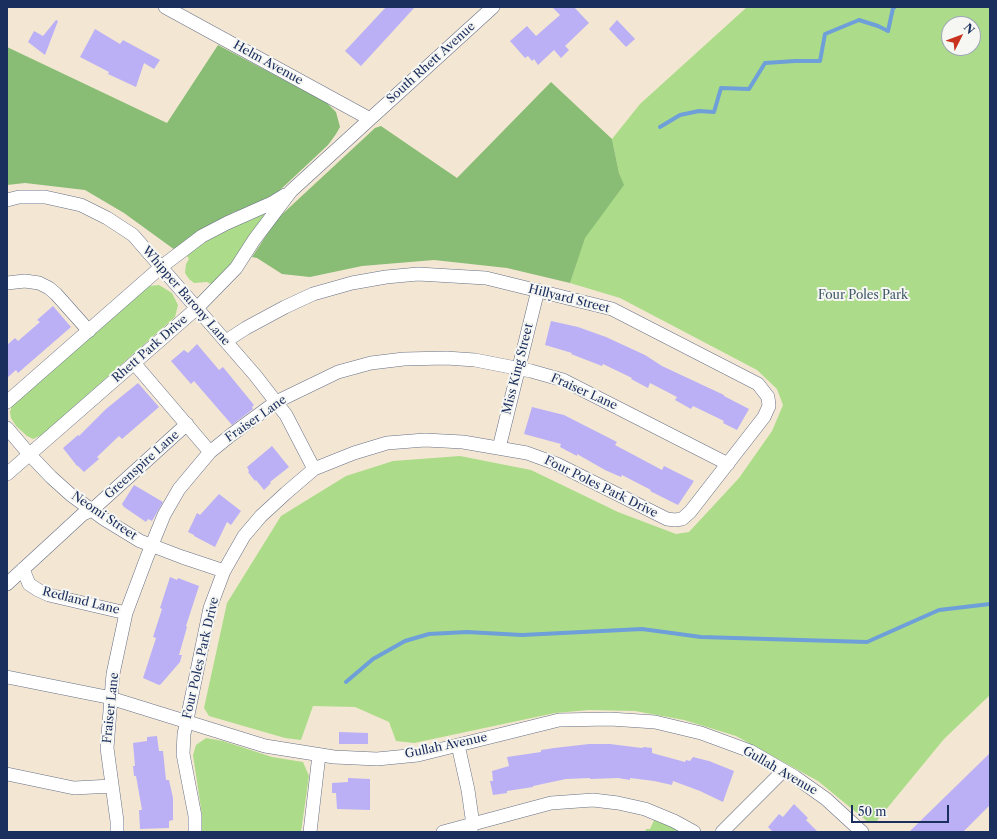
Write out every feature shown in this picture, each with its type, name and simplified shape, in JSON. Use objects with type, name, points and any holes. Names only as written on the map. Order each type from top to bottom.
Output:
[{"type":"street","name":"Helm Avenue","points":[[165,7],[370,118]]},
{"type":"street","name":"South Rhett Avenue","points":[[370,118],[493,7]]},
{"type":"street","name":"Rhett Park Drive","points":[[7,474],[197,308],[236,268],[254,240],[291,191],[370,118]]},
{"type":"street","name":"Rhett Park Drive","points":[[7,402],[161,267],[202,236],[227,222],[272,203],[291,191]]},
{"type":"street","name":"Whipper Barony Lane","points":[[7,200],[19,197],[45,197],[81,205],[107,218],[133,236],[255,375],[286,415],[314,468]]},
{"type":"street","name":"Hillyard Street","points":[[226,341],[246,328],[313,294],[352,283],[386,277],[418,274],[486,278],[612,309],[758,384],[768,397],[769,406],[764,417],[690,512],[682,519],[675,520]]},
{"type":"street","points":[[7,283],[39,283],[49,288],[89,331]]},
{"type":"street","name":"Miss King Street","points":[[499,448],[538,290]]},
{"type":"street","name":"Fraiser Lane","points":[[116,832],[117,821],[107,748],[113,674],[126,613],[151,545],[164,515],[179,489],[210,452],[230,435],[276,402],[338,372],[371,363],[446,358],[475,360],[518,368],[563,380],[728,464]]},
{"type":"street","points":[[134,363],[210,452]]},
{"type":"street","name":"Greenspire Lane","points":[[7,584],[83,514],[92,510],[187,424]]},
{"type":"street","name":"Neomi Street","points":[[7,428],[51,477],[71,495],[92,510],[140,541],[224,571]]},
{"type":"street","name":"Four Poles Park Drive","points":[[195,832],[195,816],[183,754],[186,721],[210,608],[224,571],[244,536],[261,516],[314,468],[354,453],[387,443],[425,440],[463,442],[528,453],[557,464],[667,520],[675,520]]},
{"type":"street","name":"Redland Lane","points":[[23,569],[29,584],[49,595],[126,613]]},
{"type":"street","name":"Gullah Avenue","points":[[7,677],[111,698],[265,746],[334,758],[377,759],[418,755],[559,720],[610,719],[655,722],[701,733],[750,751],[826,799],[862,832]]},
{"type":"street","points":[[458,745],[468,790],[472,829]]},
{"type":"street","points":[[310,832],[319,755]]},
{"type":"street","points":[[722,832],[783,771]]},
{"type":"street","points":[[7,774],[74,788],[112,786]]},
{"type":"street","points":[[443,832],[472,829],[551,803],[593,800],[618,803],[645,809],[674,821],[694,832]]},
{"type":"green space","name":"Four Poles Park","points":[[747,7],[990,7],[990,695],[944,739],[875,823],[868,822],[818,781],[736,736],[684,720],[635,711],[589,710],[555,713],[414,743],[396,741],[389,722],[355,707],[313,706],[301,740],[285,738],[209,716],[204,708],[227,603],[281,516],[346,476],[393,461],[460,456],[531,470],[618,512],[676,534],[689,532],[739,478],[772,431],[783,405],[777,389],[757,370],[620,298],[570,283],[584,238],[623,185],[612,139],[640,104]]},
{"type":"green space","points":[[218,45],[326,102],[336,112],[340,127],[336,134],[328,145],[279,191],[256,205],[234,212],[204,228],[175,250],[124,213],[85,190],[25,183],[7,185],[7,47],[167,123]]},
{"type":"green space","points":[[551,82],[612,139],[619,173],[624,185],[585,238],[570,283],[507,268],[434,260],[362,266],[310,277],[282,274],[257,258],[252,257],[277,219],[375,128],[381,126],[457,178]]},
{"type":"green space","points":[[263,214],[265,216],[224,275],[211,284],[207,282],[194,283],[189,279],[185,273],[186,264],[189,259],[187,256],[197,247],[233,226]]},
{"type":"green space","points":[[159,285],[172,293],[178,305],[175,317],[42,435],[33,439],[27,436],[16,426],[11,418],[10,412],[12,405],[149,286]]},
{"type":"green space","points":[[206,738],[223,741],[272,757],[303,762],[309,776],[301,832],[202,832],[202,815],[193,755],[196,745]]},
{"type":"green space","points":[[655,818],[685,832],[645,832],[646,829],[650,829]]},
{"type":"building","points":[[386,7],[415,7],[361,66],[345,51]]},
{"type":"building","points":[[552,7],[574,7],[589,23],[565,46],[569,50],[561,58],[554,50],[538,65],[534,59],[532,61],[528,56],[525,58],[510,41],[527,26],[536,36],[560,15]]},
{"type":"building","points":[[56,20],[58,21],[45,55],[28,42],[34,31],[43,36]]},
{"type":"building","points":[[617,20],[635,39],[626,47],[609,29]]},
{"type":"building","points":[[95,29],[120,44],[123,40],[160,60],[154,69],[144,63],[136,87],[108,74],[109,72],[80,57]]},
{"type":"building","points":[[53,306],[71,327],[18,373],[16,370],[7,378],[7,345],[15,338],[18,341],[40,322],[37,320]]},
{"type":"building","points":[[551,321],[578,327],[606,337],[645,355],[662,366],[724,395],[749,409],[737,430],[723,423],[724,421],[693,406],[691,409],[675,400],[677,397],[650,383],[648,388],[631,379],[632,378],[603,364],[602,366],[571,354],[572,353],[545,345]]},
{"type":"building","points":[[197,344],[219,370],[223,367],[254,405],[252,407],[253,409],[232,425],[194,381],[191,384],[171,361],[184,350],[188,353]]},
{"type":"building","points":[[138,383],[159,407],[122,439],[119,436],[97,457],[99,459],[84,472],[77,466],[63,448],[78,435],[79,436],[106,409]]},
{"type":"building","points":[[532,407],[564,415],[617,442],[615,445],[662,470],[664,466],[694,481],[678,505],[622,475],[621,477],[605,470],[577,454],[577,456],[560,447],[561,444],[524,434]]},
{"type":"building","points":[[272,446],[289,467],[270,482],[271,483],[264,490],[248,472],[247,467]]},
{"type":"building","points":[[134,485],[163,502],[152,521],[148,519],[146,522],[122,504]]},
{"type":"building","points":[[219,494],[241,511],[231,525],[227,522],[215,547],[188,532],[197,513],[200,515]]},
{"type":"building","points":[[170,577],[177,580],[178,578],[199,586],[186,626],[187,627],[179,655],[182,655],[180,662],[159,685],[143,678],[156,638],[153,637]]},
{"type":"building","points":[[339,732],[368,733],[368,744],[339,744]]},
{"type":"building","points":[[157,736],[159,751],[163,751],[166,780],[169,780],[173,798],[173,820],[169,821],[169,828],[140,829],[139,810],[142,810],[136,776],[134,776],[133,766],[135,766],[133,743],[147,741],[147,737]]},
{"type":"building","points":[[589,744],[610,744],[652,748],[652,753],[685,762],[686,760],[690,761],[693,757],[709,761],[734,771],[723,802],[700,791],[673,781],[672,785],[630,778],[630,780],[618,778],[566,779],[493,795],[490,781],[493,781],[492,771],[509,766],[507,757],[541,752],[541,750]]},
{"type":"building","points":[[990,753],[990,805],[963,832],[909,832]]},
{"type":"building","points":[[348,778],[370,779],[370,810],[337,809],[336,793],[332,793],[332,783],[348,782]]},
{"type":"building","points":[[794,804],[808,818],[806,820],[818,832],[773,832],[768,827],[779,814],[783,817]]},
{"type":"waterway","points":[[660,127],[680,115],[699,111],[714,112],[721,88],[749,89],[765,63],[820,61],[825,34],[859,20],[888,31],[893,8],[895,7]]},
{"type":"waterway","points":[[346,682],[373,659],[405,641],[429,634],[467,632],[522,635],[642,629],[701,637],[867,642],[939,610],[990,604]]}]
